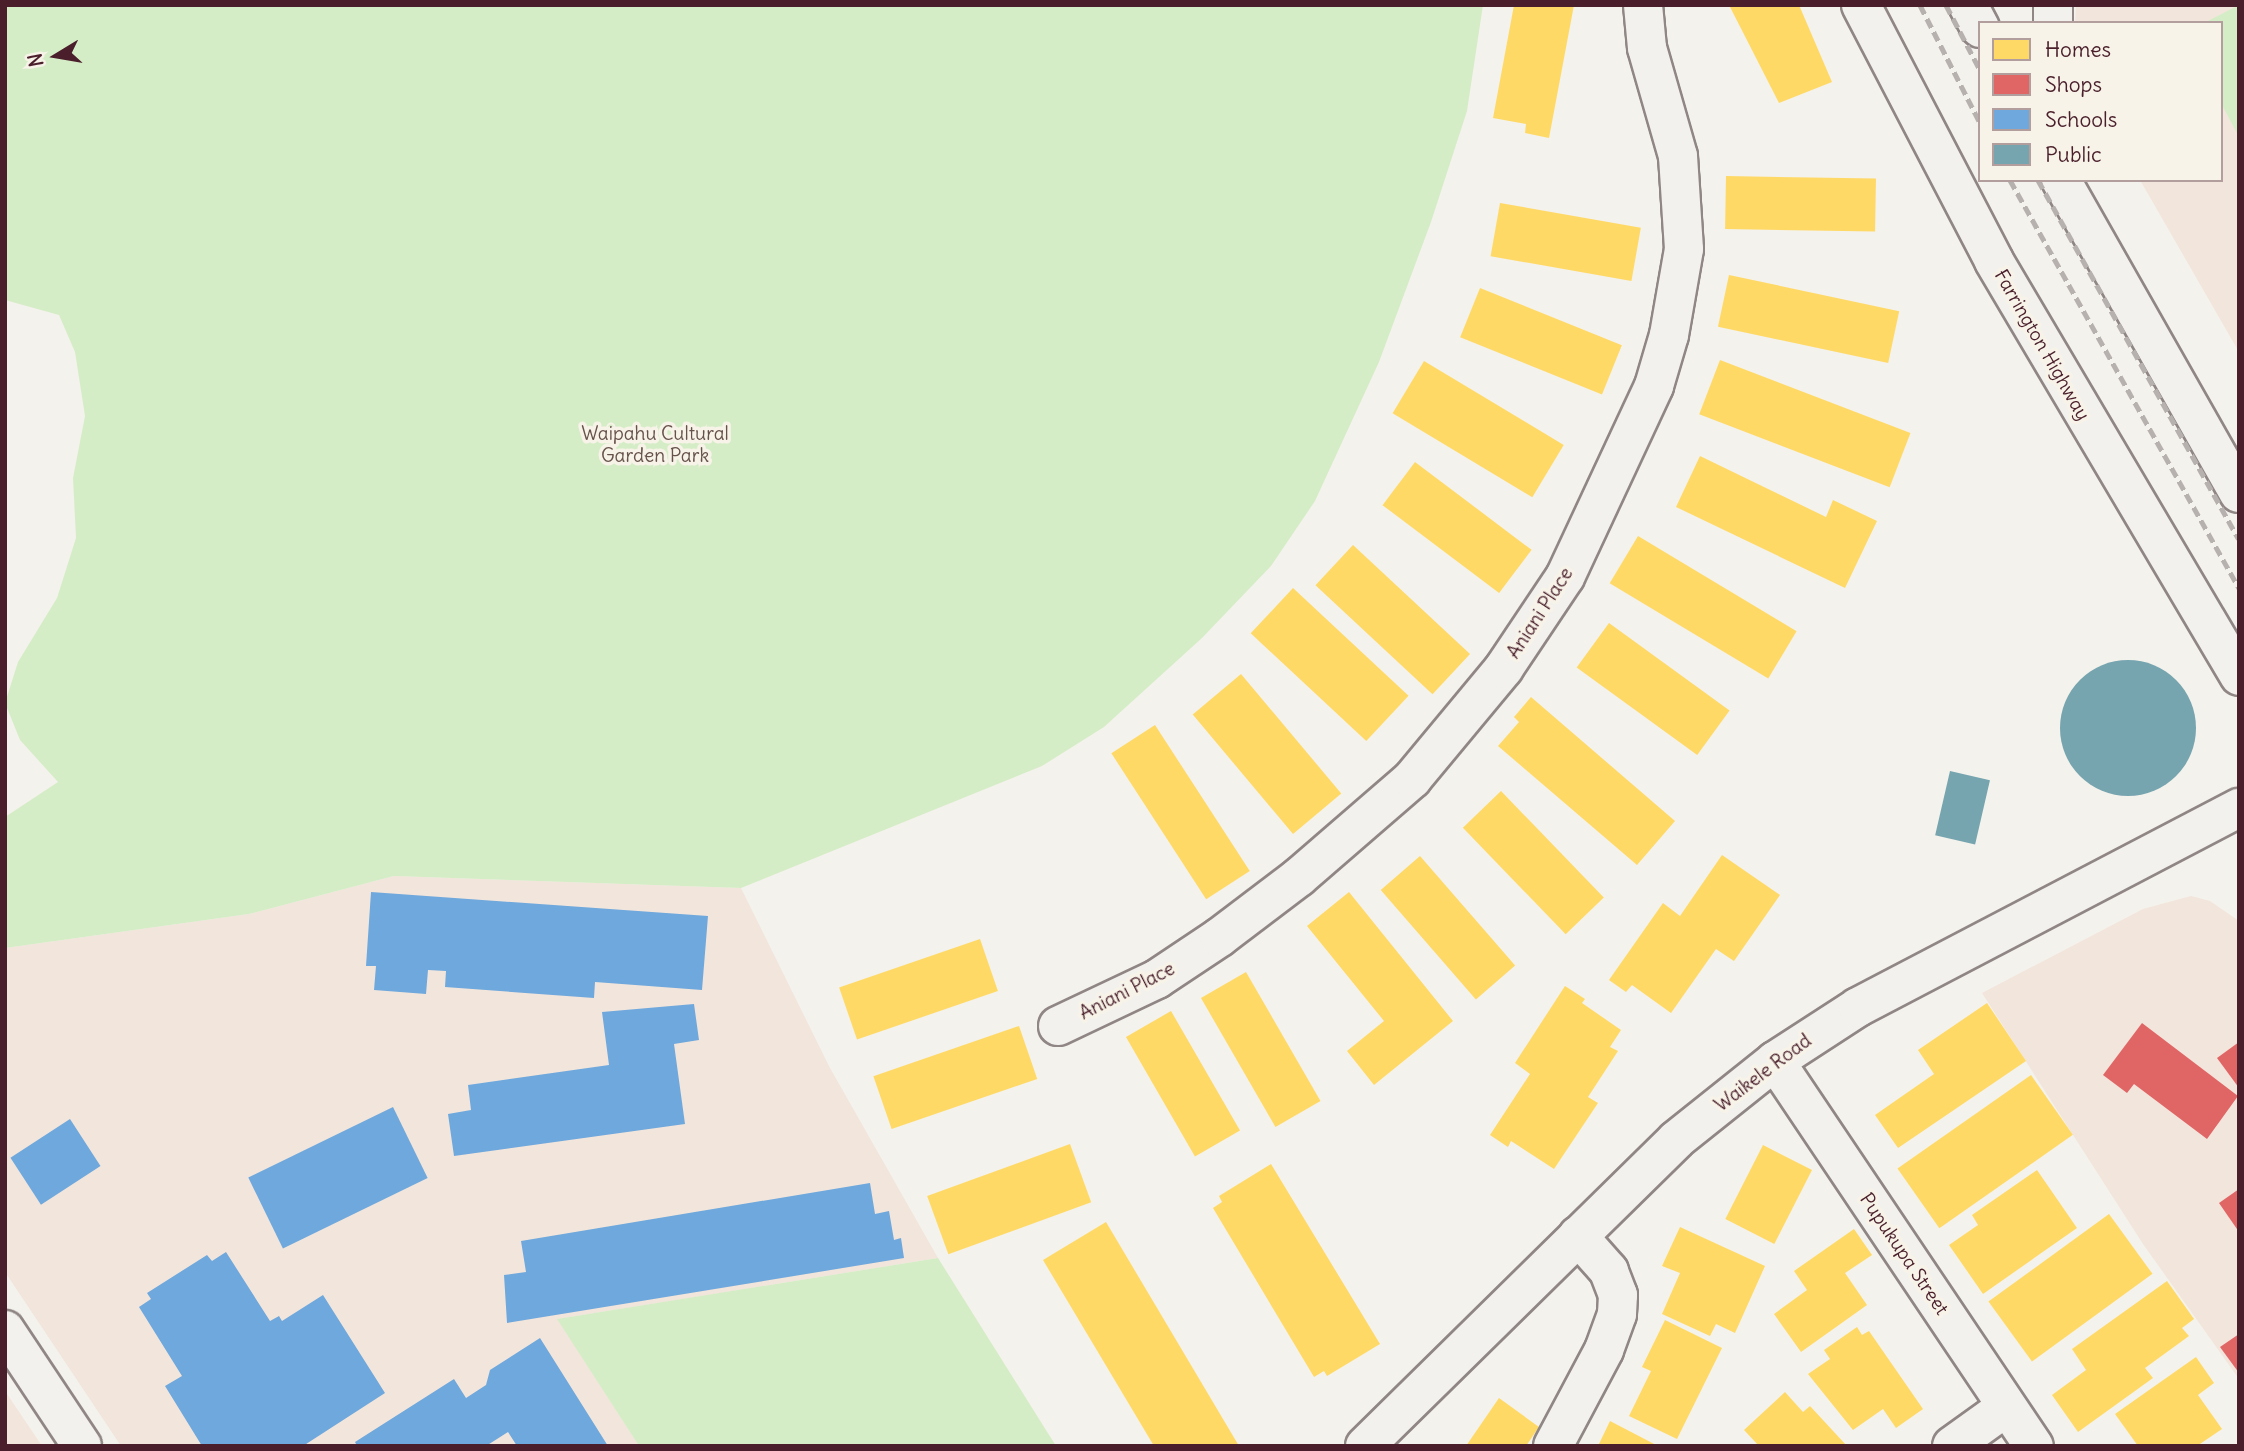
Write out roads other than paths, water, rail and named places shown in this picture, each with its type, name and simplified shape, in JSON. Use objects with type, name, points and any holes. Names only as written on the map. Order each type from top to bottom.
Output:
[{"type":"street","name":"Aniani Place","points":[[1058,1026],[1157,979],[1220,937],[1299,877],[1412,779],[1496,677],[1565,577],[1654,386],[1670,335],[1685,250],[1678,156],[1647,48],[1643,5]]},
{"type":"street","name":"Farrington Highway","points":[[1861,5],[1993,261],[2239,676]]},
{"type":"street","points":[[1968,5],[1978,24]]},
{"type":"street","points":[[2063,182],[2239,492]]},
{"type":"street","name":"Waikele Road","points":[[1365,1446],[1676,1140],[1774,1061],[1858,1007],[2234,820]]},
{"type":"street","name":"Pupukupa Street","points":[[1774,1061],[2034,1446]]},
{"type":"street","points":[[1553,1446],[1604,1350],[1617,1314],[1618,1295],[1609,1271],[1578,1236]]},
{"type":"street","points":[[5,1330],[82,1446]]},
{"type":"street","points":[[1952,1446],[2006,1407]]},
{"type":"railway","points":[[1920,5],[1978,119]]},
{"type":"railway","points":[[1946,5],[1978,66]]},
{"type":"railway","points":[[2011,182],[2239,588]]},
{"type":"railway","points":[[2039,182],[2239,539]]},
{"type":"park label","name":"Waipahu Cultural Garden Park","points":[[655,445]]}]
